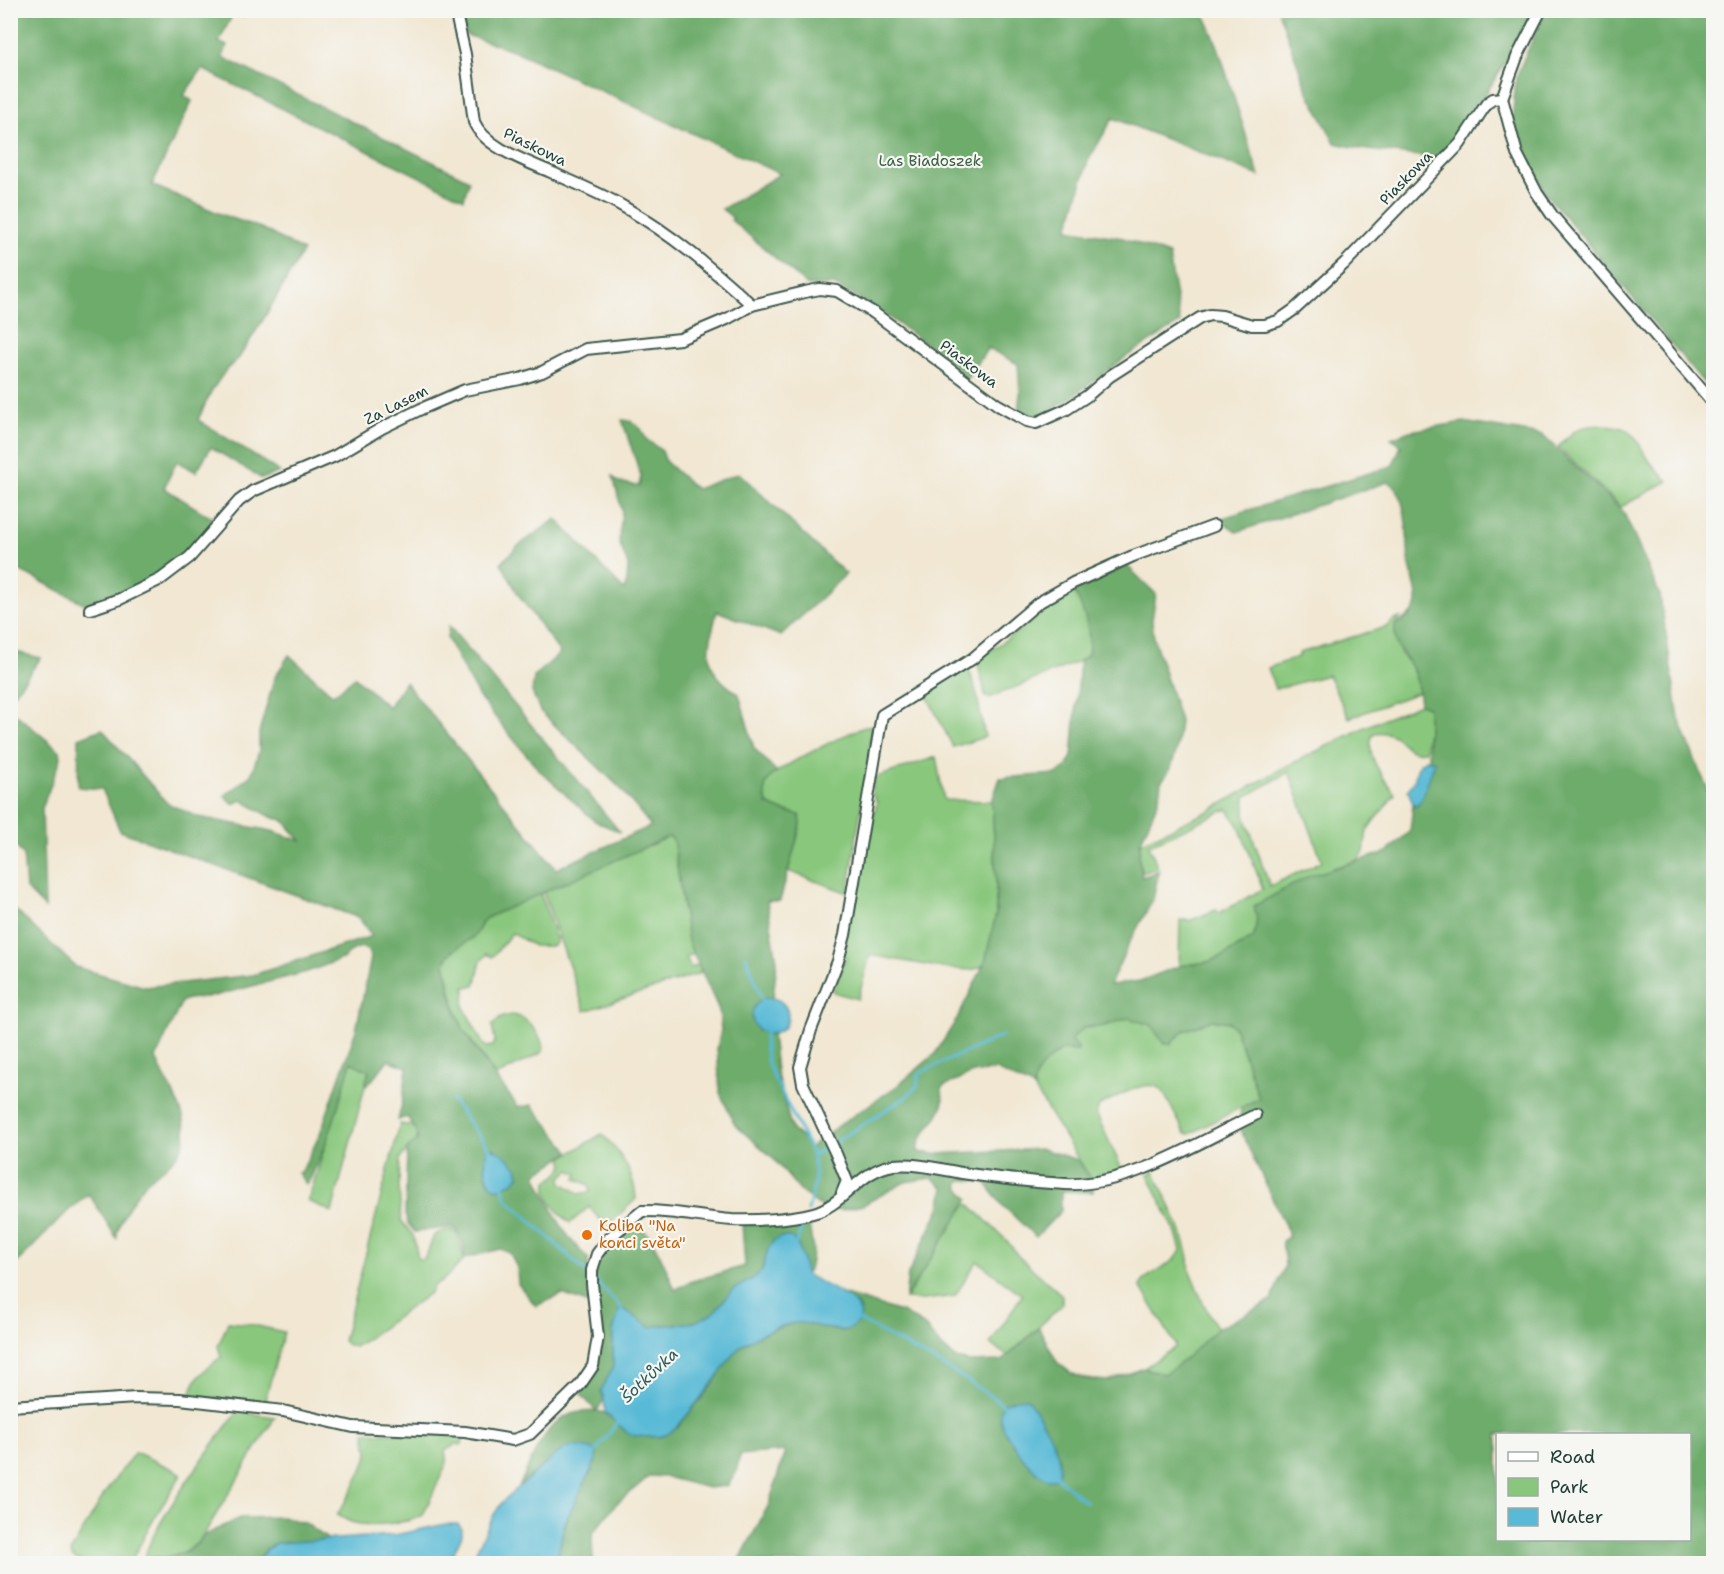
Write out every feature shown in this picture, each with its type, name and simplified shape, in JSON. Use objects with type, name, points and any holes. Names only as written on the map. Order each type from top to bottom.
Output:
[{"type":"street","name":"Piaskowa","points":[[455,10],[465,54],[474,122],[485,138],[530,163],[624,207],[649,222],[706,264],[752,305],[820,289],[837,291],[884,320],[998,405],[1027,421],[1036,423],[1087,396],[1110,376],[1200,318],[1222,315],[1252,325],[1265,325],[1278,321],[1295,309],[1345,263],[1460,144],[1487,103],[1493,99],[1502,98]]},
{"type":"street","points":[[1541,10],[1517,57],[1502,98],[1517,154],[1537,193],[1552,215],[1713,404]]},
{"type":"street","name":"Za Lasem","points":[[90,609],[101,607],[136,592],[176,569],[190,557],[239,501],[253,491],[335,456],[382,428],[421,409],[465,390],[520,379],[542,372],[586,350],[680,339],[727,319],[752,305]]},
{"type":"street","points":[[841,1197],[847,1181],[837,1154],[803,1084],[800,1067],[845,935],[882,715],[972,659],[1046,598],[1133,556],[1214,526]]},
{"type":"street","points":[[10,1406],[136,1398],[180,1399],[283,1411],[353,1427],[465,1432],[513,1440],[530,1434],[580,1384],[593,1366],[598,1337],[592,1270],[597,1254],[609,1238],[642,1211],[732,1220],[815,1213],[880,1168],[910,1165],[1067,1184],[1099,1183],[1144,1169],[1255,1115]]},
{"type":"green space","points":[[10,11],[246,11],[243,17],[234,12],[219,42],[227,46],[222,57],[469,180],[464,199],[202,69],[184,95],[192,101],[152,185],[223,215],[261,228],[303,251],[239,358],[226,370],[212,390],[198,420],[280,472],[262,479],[211,447],[196,472],[177,461],[164,488],[215,520],[186,553],[169,568],[150,580],[89,606],[11,566]]},
{"type":"green space","name":"Las Biadoszek","points":[[460,11],[1203,11],[1218,47],[1259,176],[1113,118],[1088,161],[1068,229],[1123,238],[1169,255],[1180,323],[1130,354],[1042,416],[1027,416],[1018,412],[1020,394],[1018,364],[988,348],[967,379],[934,349],[868,303],[834,285],[808,286],[731,220],[733,218],[722,209],[780,174],[515,51],[466,35]]},
{"type":"green space","points":[[1278,11],[1536,11],[1461,135],[1437,158],[1361,149],[1335,143],[1307,90]]},
{"type":"green space","points":[[1545,11],[1713,11],[1713,394],[1546,194],[1512,124],[1516,77]]},
{"type":"green space","points":[[622,420],[631,421],[641,429],[646,439],[662,451],[666,462],[696,489],[739,473],[846,574],[781,636],[717,611],[710,648],[710,658],[718,676],[739,694],[754,748],[777,772],[769,778],[766,786],[767,804],[800,815],[801,824],[780,901],[767,901],[777,961],[773,998],[763,999],[755,1010],[753,1022],[758,1030],[772,1033],[776,1071],[792,1130],[806,1141],[809,1148],[897,1086],[935,1054],[957,1019],[985,962],[996,914],[992,801],[1000,778],[1056,774],[1065,769],[1072,756],[1080,661],[1088,655],[1089,639],[1082,609],[1076,594],[1071,592],[1127,566],[1156,594],[1152,620],[1154,639],[1180,721],[1176,752],[1170,770],[1161,782],[1159,799],[1140,843],[1139,858],[1142,877],[1159,871],[1153,900],[1129,943],[1110,985],[1140,981],[1179,966],[1208,962],[1223,956],[1254,937],[1257,920],[1254,906],[1309,876],[1387,852],[1410,831],[1413,804],[1417,805],[1435,761],[1428,759],[1428,707],[1420,704],[1414,672],[1396,640],[1395,625],[1412,613],[1417,597],[1409,561],[1403,506],[1395,487],[1388,482],[1237,532],[1219,519],[1392,466],[1401,446],[1391,438],[1410,431],[1464,422],[1542,435],[1623,511],[1660,595],[1679,719],[1713,800],[1713,1563],[738,1563],[769,1504],[785,1451],[740,1455],[736,1473],[727,1486],[708,1488],[666,1477],[650,1476],[616,1504],[592,1534],[593,1563],[556,1563],[569,1514],[593,1469],[551,1459],[519,1486],[540,1444],[553,1426],[572,1414],[596,1411],[579,1392],[596,1368],[594,1274],[601,1253],[631,1224],[640,1227],[650,1238],[675,1290],[689,1282],[745,1266],[742,1224],[809,1225],[813,1249],[809,1271],[804,1273],[797,1245],[791,1237],[781,1237],[768,1249],[762,1271],[734,1289],[712,1314],[695,1322],[650,1327],[620,1307],[613,1331],[613,1367],[601,1391],[604,1399],[597,1411],[605,1413],[630,1435],[678,1427],[713,1383],[733,1352],[763,1333],[799,1323],[809,1323],[839,1331],[851,1328],[861,1311],[858,1305],[836,1292],[904,1313],[925,1326],[938,1343],[956,1359],[970,1362],[1002,1361],[1039,1328],[1057,1362],[1071,1373],[1085,1379],[1107,1381],[1144,1368],[1163,1374],[1176,1367],[1217,1329],[1271,1301],[1285,1265],[1282,1241],[1288,1237],[1288,1232],[1239,1127],[1241,1108],[1259,1098],[1235,1029],[1229,1022],[1212,1020],[1183,1031],[1171,1044],[1164,1044],[1151,1025],[1128,1018],[1104,1026],[1084,1027],[1071,1040],[1078,1047],[1078,1051],[1065,1049],[1053,1056],[1039,1071],[1034,1088],[996,1070],[973,1073],[942,1087],[942,1106],[936,1119],[921,1138],[918,1152],[935,1154],[1042,1149],[1078,1160],[1092,1181],[1093,1192],[1061,1191],[1061,1211],[1036,1237],[1002,1205],[985,1182],[960,1181],[958,1186],[969,1199],[905,1299],[908,1274],[940,1208],[944,1188],[932,1178],[905,1182],[863,1205],[842,1210],[823,1208],[801,1192],[772,1157],[735,1125],[720,1093],[717,1048],[721,1030],[719,1010],[688,942],[674,845],[672,838],[668,837],[486,918],[475,935],[454,950],[445,962],[457,1014],[476,1050],[518,1107],[532,1105],[570,1152],[536,1174],[564,1229],[588,1258],[589,1304],[562,1294],[536,1306],[518,1284],[517,1268],[510,1253],[500,1249],[463,1259],[464,1247],[457,1229],[451,1227],[415,1232],[408,1224],[405,1213],[407,1151],[417,1141],[417,1134],[407,1117],[398,1120],[407,1067],[388,1060],[365,1086],[369,1071],[351,1062],[327,1140],[307,1185],[298,1173],[302,1171],[320,1134],[356,1030],[371,958],[369,951],[361,947],[353,950],[344,958],[307,972],[214,996],[182,1001],[156,1058],[183,1115],[185,1136],[180,1151],[138,1193],[123,1217],[117,1239],[89,1194],[68,1211],[11,1269],[11,906],[76,967],[145,987],[253,975],[372,936],[359,918],[120,831],[102,789],[78,787],[79,738],[102,729],[167,803],[198,817],[272,831],[301,841],[283,820],[273,818],[241,800],[234,804],[224,796],[251,775],[259,751],[259,732],[275,677],[289,655],[333,695],[355,677],[388,707],[405,682],[556,869],[651,826],[620,788],[540,711],[532,692],[534,677],[560,653],[518,594],[501,563],[518,546],[556,519],[624,590],[628,565],[619,542],[622,511],[613,477],[618,482],[639,486],[641,476]],"holes":[[[492,1148],[519,1176],[514,1182],[497,1189],[487,1179],[485,1161],[487,1149]],[[1027,1398],[1047,1431],[1059,1458],[1035,1470],[1007,1434]]]},
{"type":"green space","points":[[1602,425],[1628,430],[1651,463],[1668,481],[1621,507],[1558,447],[1577,430]]},
{"type":"green space","points":[[1071,592],[1076,594],[1090,635],[1089,652],[1085,659],[989,698],[985,697],[978,660]]},
{"type":"green space","points":[[1400,618],[1395,625],[1400,653],[1411,665],[1418,684],[1417,693],[1349,718],[1328,675],[1275,689],[1268,668],[1300,656],[1299,653],[1386,627]]},
{"type":"green space","points":[[449,626],[620,832],[595,821],[539,770],[509,734],[479,697],[447,638]]},
{"type":"green space","points":[[10,651],[41,658],[11,698]]},
{"type":"green space","points":[[968,667],[976,691],[985,737],[953,747],[926,694]]},
{"type":"green space","points":[[1420,704],[1428,707],[1429,723],[1425,751],[1410,749],[1391,735],[1374,733],[1371,740],[1372,757],[1395,794],[1367,830],[1364,852],[1358,860],[1333,868],[1257,920],[1254,937],[1223,956],[1208,962],[1179,966],[1180,920],[1191,920],[1216,910],[1219,913],[1263,889],[1238,824],[1227,809],[1149,845],[1158,868],[1141,873],[1140,843],[1211,810],[1281,769],[1365,727]],"holes":[[[1289,772],[1322,861],[1270,886],[1245,816],[1245,797]]]},
{"type":"green space","points":[[11,710],[60,751],[61,758],[42,808],[45,908],[26,889],[23,855],[11,840]]},
{"type":"green space","points":[[871,725],[870,750],[848,893],[788,871],[801,824],[793,813],[767,804],[765,786],[773,775],[798,759]]},
{"type":"green space","points":[[936,757],[944,800],[992,801],[996,914],[985,962],[981,967],[972,970],[943,968],[870,955],[858,999],[833,992],[846,957],[842,955],[868,821],[874,814],[877,803],[872,793],[874,778]]},
{"type":"green space","points":[[668,837],[672,838],[674,845],[688,941],[694,954],[686,957],[691,968],[700,964],[700,972],[585,1011],[543,892]]},
{"type":"green space","points":[[538,894],[541,895],[557,941],[554,946],[534,946],[512,933],[492,957],[487,954],[481,961],[475,986],[465,987],[464,1007],[483,1044],[487,1047],[493,1046],[495,1041],[492,1025],[509,1015],[526,1020],[542,1043],[543,1052],[496,1076],[463,1029],[454,1004],[445,962],[454,950],[475,935],[486,918]]},
{"type":"green space","points":[[1128,1017],[1151,1025],[1164,1044],[1170,1044],[1183,1031],[1212,1020],[1229,1022],[1235,1029],[1259,1098],[1190,1134],[1185,1133],[1162,1090],[1156,1086],[1148,1085],[1123,1093],[1100,1105],[1096,1113],[1121,1167],[1120,1171],[1115,1175],[1092,1181],[1034,1088],[1033,1082],[1044,1064],[1055,1054],[1067,1050],[1073,1051],[1077,1047],[1071,1040],[1080,1031],[1108,1025]]},
{"type":"green space","points":[[351,1062],[369,1071],[332,1212],[308,1201]]},
{"type":"green space","points":[[400,1124],[413,1126],[417,1133],[417,1141],[400,1159],[399,1185],[401,1221],[413,1235],[418,1258],[422,1260],[427,1254],[434,1235],[450,1230],[456,1231],[458,1235],[463,1261],[441,1282],[434,1285],[430,1293],[354,1347],[343,1341]]},
{"type":"green space","points":[[602,1134],[615,1148],[630,1172],[636,1199],[606,1227],[589,1207],[570,1223],[552,1205],[547,1188],[547,1181],[556,1176],[564,1165],[562,1158]],"holes":[[[570,1170],[578,1174],[576,1179],[589,1185],[591,1191],[580,1194],[562,1183],[561,1178]]]},
{"type":"green space","points":[[1154,1171],[1187,1248],[1189,1269],[1204,1305],[1217,1327],[1208,1340],[1193,1354],[1163,1374],[1144,1368],[1175,1347],[1175,1344],[1140,1286],[1149,1276],[1173,1261],[1181,1250],[1176,1233],[1148,1174]]},
{"type":"green space","points":[[966,1204],[970,1205],[1008,1242],[1018,1256],[1062,1295],[1062,1305],[1008,1356],[990,1344],[1022,1295],[977,1261],[955,1296],[923,1300],[905,1299]]},
{"type":"green space","points":[[228,1322],[284,1332],[264,1404],[191,1396],[197,1379],[221,1357],[218,1346]]},
{"type":"green space","points":[[240,1412],[275,1417],[203,1536],[191,1548],[178,1554],[146,1558],[148,1548],[168,1510],[234,1416]]},
{"type":"green space","points":[[365,1432],[412,1434],[418,1438],[448,1433],[466,1436],[461,1445],[456,1444],[445,1451],[447,1463],[423,1515],[390,1524],[370,1525],[352,1522],[337,1515],[367,1459]]},
{"type":"green space","points":[[135,1452],[181,1475],[130,1563],[83,1563],[72,1557],[71,1551],[105,1493]]},
{"type":"green space","points":[[283,1517],[305,1523],[329,1540],[277,1543],[266,1550],[255,1563],[147,1564],[146,1558],[170,1557],[187,1552],[203,1536],[240,1518]]},
{"type":"water","points":[[1425,759],[1435,761],[1423,796],[1417,805],[1413,804],[1408,790],[1414,781],[1419,763]]},
{"type":"water","points":[[770,998],[783,1003],[788,1016],[783,1029],[770,1034],[757,1029],[752,1016],[757,1003]]},
{"type":"water","points":[[492,1148],[503,1154],[517,1167],[519,1176],[514,1182],[497,1189],[490,1182],[486,1171],[487,1149]]},
{"type":"water","points":[[791,1237],[798,1245],[805,1273],[856,1305],[860,1312],[860,1319],[855,1326],[840,1330],[797,1323],[779,1327],[761,1335],[735,1352],[673,1431],[658,1437],[630,1435],[605,1413],[601,1391],[613,1367],[613,1331],[620,1307],[650,1327],[695,1322],[713,1313],[734,1289],[762,1271],[768,1249],[774,1240]]},
{"type":"water","points":[[1027,1398],[1056,1448],[1059,1459],[1057,1478],[1048,1479],[1034,1470],[1019,1453],[1002,1425],[1000,1414],[1003,1404],[1015,1399]]},
{"type":"water","points":[[572,1446],[597,1451],[596,1460],[565,1522],[556,1563],[470,1563],[503,1501],[563,1449]]},
{"type":"water","points":[[445,1524],[458,1524],[462,1529],[462,1535],[449,1563],[255,1563],[266,1550],[277,1543],[395,1535]]},
{"type":"waterway","points":[[746,956],[763,1001]]},
{"type":"waterway","points":[[765,1029],[765,1049],[769,1067],[813,1156]]},
{"type":"waterway","name":"Šotkůvka","points":[[834,1143],[906,1097],[917,1086],[919,1073],[1002,1036]]},
{"type":"waterway","points":[[452,1100],[491,1151]]},
{"type":"waterway","name":"Šotkůvka","points":[[808,1211],[815,1181],[813,1156],[825,1148]]},
{"type":"waterway","points":[[502,1183],[506,1198],[586,1272]]},
{"type":"waterway","name":"Šotkůvka","points":[[796,1243],[803,1224]]},
{"type":"waterway","points":[[596,1281],[621,1308]]},
{"type":"waterway","points":[[857,1319],[956,1373],[1004,1405]]},
{"type":"waterway","name":"Šotkůvka","points":[[594,1453],[619,1421]]},
{"type":"waterway","points":[[1055,1476],[1086,1502]]},
{"type":"place","name":"Koliba \"Na konci světa\"","points":[[587,1235]]}]
